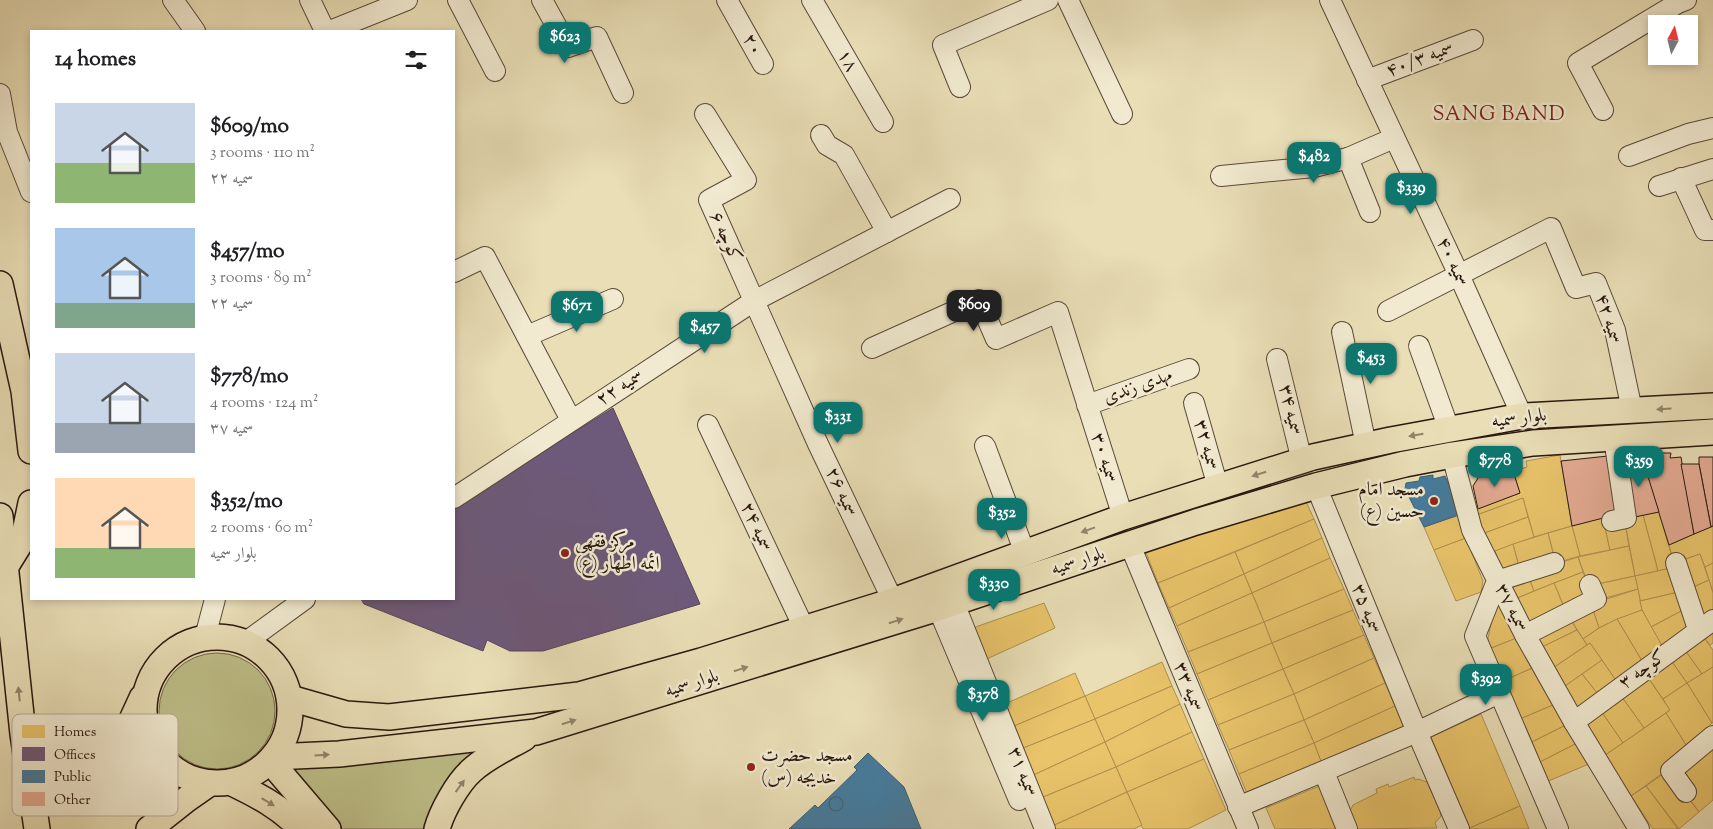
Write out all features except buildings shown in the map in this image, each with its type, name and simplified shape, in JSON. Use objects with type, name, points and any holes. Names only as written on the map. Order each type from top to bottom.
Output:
[{"type":"main road","points":[[0,284],[24,391],[30,442]]},
{"type":"main road","name":"بلوار سمیه","points":[[290,698],[346,714],[389,717],[579,695],[701,661],[892,601],[1123,517],[1302,461],[1366,445],[1522,416],[1713,406]]},
{"type":"main road","name":"بلوار سمیه","points":[[272,759],[339,754],[536,732],[946,606],[1196,522],[1316,486],[1405,464],[1533,443],[1713,432]]},
{"type":"main road","points":[[6,566],[24,538],[30,509]]},
{"type":"main road","points":[[0,516],[21,714]]},
{"type":"main road","points":[[135,714],[152,673],[166,656],[184,643],[205,637],[226,637],[246,642],[267,655],[282,675],[290,698],[290,721],[283,742],[272,759],[252,775],[220,783],[187,799],[178,806]]},
{"type":"main road","points":[[142,714],[144,694]]},
{"type":"main road","points":[[438,829],[451,798],[470,772],[495,753],[536,732]]},
{"type":"main road","points":[[272,759],[328,829]]},
{"type":"main road","points":[[178,772],[189,778],[220,783],[270,802],[291,817],[301,829]]},
{"type":"main road","points":[[35,816],[37,829]]},
{"type":"main road","points":[[149,829],[165,816]]},
{"type":"street","points":[[173,0],[194,30]]},
{"type":"street","points":[[310,0],[325,30]]},
{"type":"street","points":[[332,30],[407,0]]},
{"type":"street","points":[[458,0],[495,71]]},
{"type":"street","points":[[542,0],[568,47],[597,37],[623,93]]},
{"type":"street","name":"۲۰","points":[[727,0],[763,64]]},
{"type":"street","name":"۱۸","points":[[812,0],[883,122]]},
{"type":"street","points":[[960,87],[943,44],[1006,9],[1048,0]]},
{"type":"street","points":[[1068,0],[1122,114]]},
{"type":"street","name":"سمیه ۴۰","points":[[1330,0],[1459,275],[1522,416]]},
{"type":"street","points":[[1603,110],[1578,62],[1686,0]]},
{"type":"street","name":"سمیه ۴۰/۳","points":[[1367,80],[1473,40]]},
{"type":"street","points":[[0,94],[7,132],[30,190]]},
{"type":"street","name":"کوچه ۶","points":[[705,114],[746,180],[709,200],[754,301]]},
{"type":"street","points":[[1629,156],[1688,134],[1713,128]]},
{"type":"street","points":[[821,135],[826,145],[844,155],[886,232]]},
{"type":"street","points":[[1221,176],[1314,166],[1348,158],[1394,138]]},
{"type":"street","points":[[1348,158],[1370,212]]},
{"type":"street","points":[[1659,186],[1713,169]]},
{"type":"street","points":[[1681,178],[1705,230],[1713,230]]},
{"type":"street","name":"سمیه ۲۲","points":[[455,497],[754,301],[950,199]]},
{"type":"street","name":"سمیه ۴۲","points":[[1459,275],[1551,228],[1576,288],[1596,283],[1614,330],[1632,410]]},
{"type":"street","points":[[455,272],[485,257],[571,420]]},
{"type":"street","points":[[1388,311],[1459,275]]},
{"type":"street","points":[[527,336],[613,298]]},
{"type":"street","name":"سمیه ۳۰","points":[[872,348],[979,300],[996,339],[1058,312],[1123,517]]},
{"type":"street","name":"سمیه ۲۶","points":[[754,301],[818,444],[892,601]]},
{"type":"street","points":[[1342,332],[1366,445]]},
{"type":"street","points":[[1419,346],[1449,430]]},
{"type":"street","name":"سمیه ۳۴","points":[[1277,359],[1302,461]]},
{"type":"street","name":"مهدی زندی","points":[[1087,405],[1189,369]]},
{"type":"street","name":"سمیه ۳۲","points":[[1194,403],[1218,487]]},
{"type":"street","name":"سمیه ۲۴","points":[[708,425],[804,628]]},
{"type":"street","points":[[1612,521],[1626,518],[1614,438]]},
{"type":"street","points":[[984,446],[1025,553]]},
{"type":"street","name":"سمیه ۳۷","points":[[1452,455],[1472,530],[1497,581],[1574,722],[1639,829]]},
{"type":"street","name":"سمیه ۳۵","points":[[1316,486],[1459,829]]},
{"type":"street","name":"سمیه ۳۳","points":[[1130,545],[1248,829]]},
{"type":"street","points":[[1554,563],[1497,581],[1475,636],[1558,829]]},
{"type":"street","points":[[1676,564],[1706,625]]},
{"type":"street","points":[[1525,635],[1596,599],[1590,585]]},
{"type":"street","points":[[205,637],[215,600]]},
{"type":"street","points":[[246,642],[304,600]]},
{"type":"street","name":"سمیه ۳۱","points":[[946,606],[1031,829]]},
{"type":"street","name":"سمیه ۳۱","points":[[946,606],[1045,829]]},
{"type":"street","name":"کوچه ۳","points":[[1574,722],[1706,625]]},
{"type":"street","points":[[1238,807],[1417,732],[1499,693]]},
{"type":"street","points":[[1686,792],[1671,771],[1713,736]]},
{"type":"street","points":[[1324,772],[1347,829]]},
{"type":"green space","points":[[217,653],[239,658],[258,670],[270,689],[275,711],[270,733],[258,752],[239,764],[217,769],[195,764],[178,754],[178,714],[160,714],[159,711],[164,689],[176,670],[195,658]]},
{"type":"green space","points":[[536,732],[495,753],[437,829],[330,829],[273,760]]},
{"type":"place","name":"مسجد امام حسین (ع)","points":[[1434,501]]},
{"type":"place","name":"مرکز فقهی ائمه اطهار (ع)","points":[[565,553]]},
{"type":"place","name":"مسجد حضرت خدیجه (س)","points":[[751,767]]},
{"type":"district","name":"SANG BAND","points":[[1499,115]]}]
